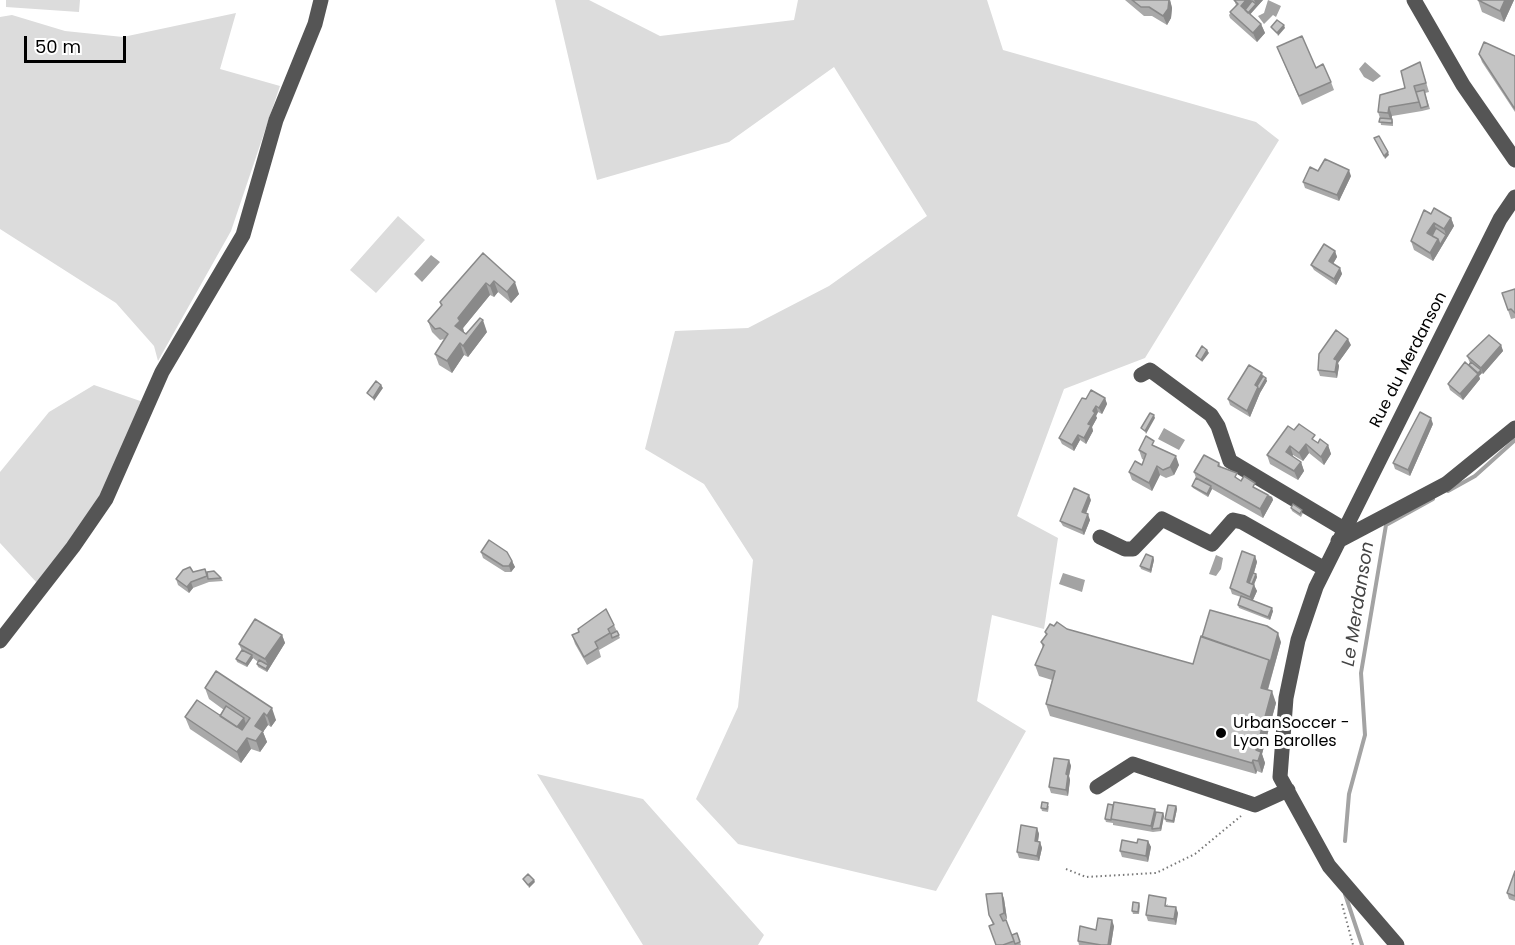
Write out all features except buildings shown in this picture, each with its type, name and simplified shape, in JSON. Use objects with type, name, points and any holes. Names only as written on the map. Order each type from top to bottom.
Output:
[{"type":"street","points":[[0,641],[106,499],[162,372],[243,235],[276,120],[315,24],[321,0]]},
{"type":"street","points":[[1414,0],[1463,85],[1515,160]]},
{"type":"street","name":"Rue du Merdanson","points":[[1397,945],[1329,866],[1280,777],[1286,698],[1298,640],[1324,569],[1500,219],[1515,197]]},
{"type":"street","points":[[1141,375],[1150,370],[1210,415],[1218,426],[1230,461],[1341,535],[1446,484],[1515,428]]},
{"type":"street","points":[[1100,537],[1125,549],[1133,549],[1162,519],[1212,544],[1233,520],[1242,522],[1324,569]]},
{"type":"street","points":[[1097,787],[1133,764],[1255,805],[1287,790]]},
{"type":"path","points":[[1066,869],[1086,878],[1156,873],[1195,854],[1255,805]]},
{"type":"path","points":[[1342,903],[1353,945]]},
{"type":"shaded area","points":[[6,0],[80,0],[79,12],[6,7]]},
{"type":"shaded area","points":[[555,0],[589,0],[660,36],[794,20],[798,0],[987,0],[1003,50],[1256,122],[1279,140],[1145,358],[1064,389],[1017,516],[1058,538],[1044,629],[992,615],[977,701],[1026,731],[936,891],[738,844],[696,799],[738,707],[753,560],[704,484],[645,449],[675,331],[748,328],[829,286],[927,216],[834,67],[729,142],[597,180]]},
{"type":"shaded area","points":[[1268,0],[1281,6],[1276,17],[1273,15],[1264,24],[1258,16],[1264,13]]},
{"type":"shaded area","points":[[236,13],[220,69],[280,86],[231,231],[158,361],[154,346],[116,303],[0,229],[0,17],[12,15],[65,31],[123,37]]},
{"type":"shaded area","points":[[1365,62],[1381,76],[1373,82],[1364,77],[1359,69]]},
{"type":"shaded area","points":[[398,216],[425,240],[376,293],[350,270]]},
{"type":"shaded area","points":[[431,255],[440,262],[422,282],[414,274]]},
{"type":"shaded area","points":[[94,385],[146,403],[106,499],[38,584],[0,543],[0,472],[49,412]]},
{"type":"shaded area","points":[[1164,428],[1185,440],[1179,450],[1158,439]]},
{"type":"shaded area","points":[[1216,555],[1223,558],[1221,569],[1216,576],[1209,574]]},
{"type":"shaded area","points":[[1063,573],[1085,580],[1082,592],[1059,584]]},
{"type":"shaded area","points":[[537,774],[643,799],[764,935],[758,945],[643,945]]},
{"type":"waterway","name":"Le Merdanson","points":[[1448,491],[1475,476],[1515,440]]},
{"type":"waterway","name":"Le Merdanson","points":[[1345,841],[1349,794],[1365,735],[1361,673],[1386,525],[1433,499]]},
{"type":"waterway","name":"Le Merdanson","points":[[1345,894],[1362,945]]},
{"type":"place","name":"UrbanSoccer - Lyon Barolles","points":[[1221,733]]}]
